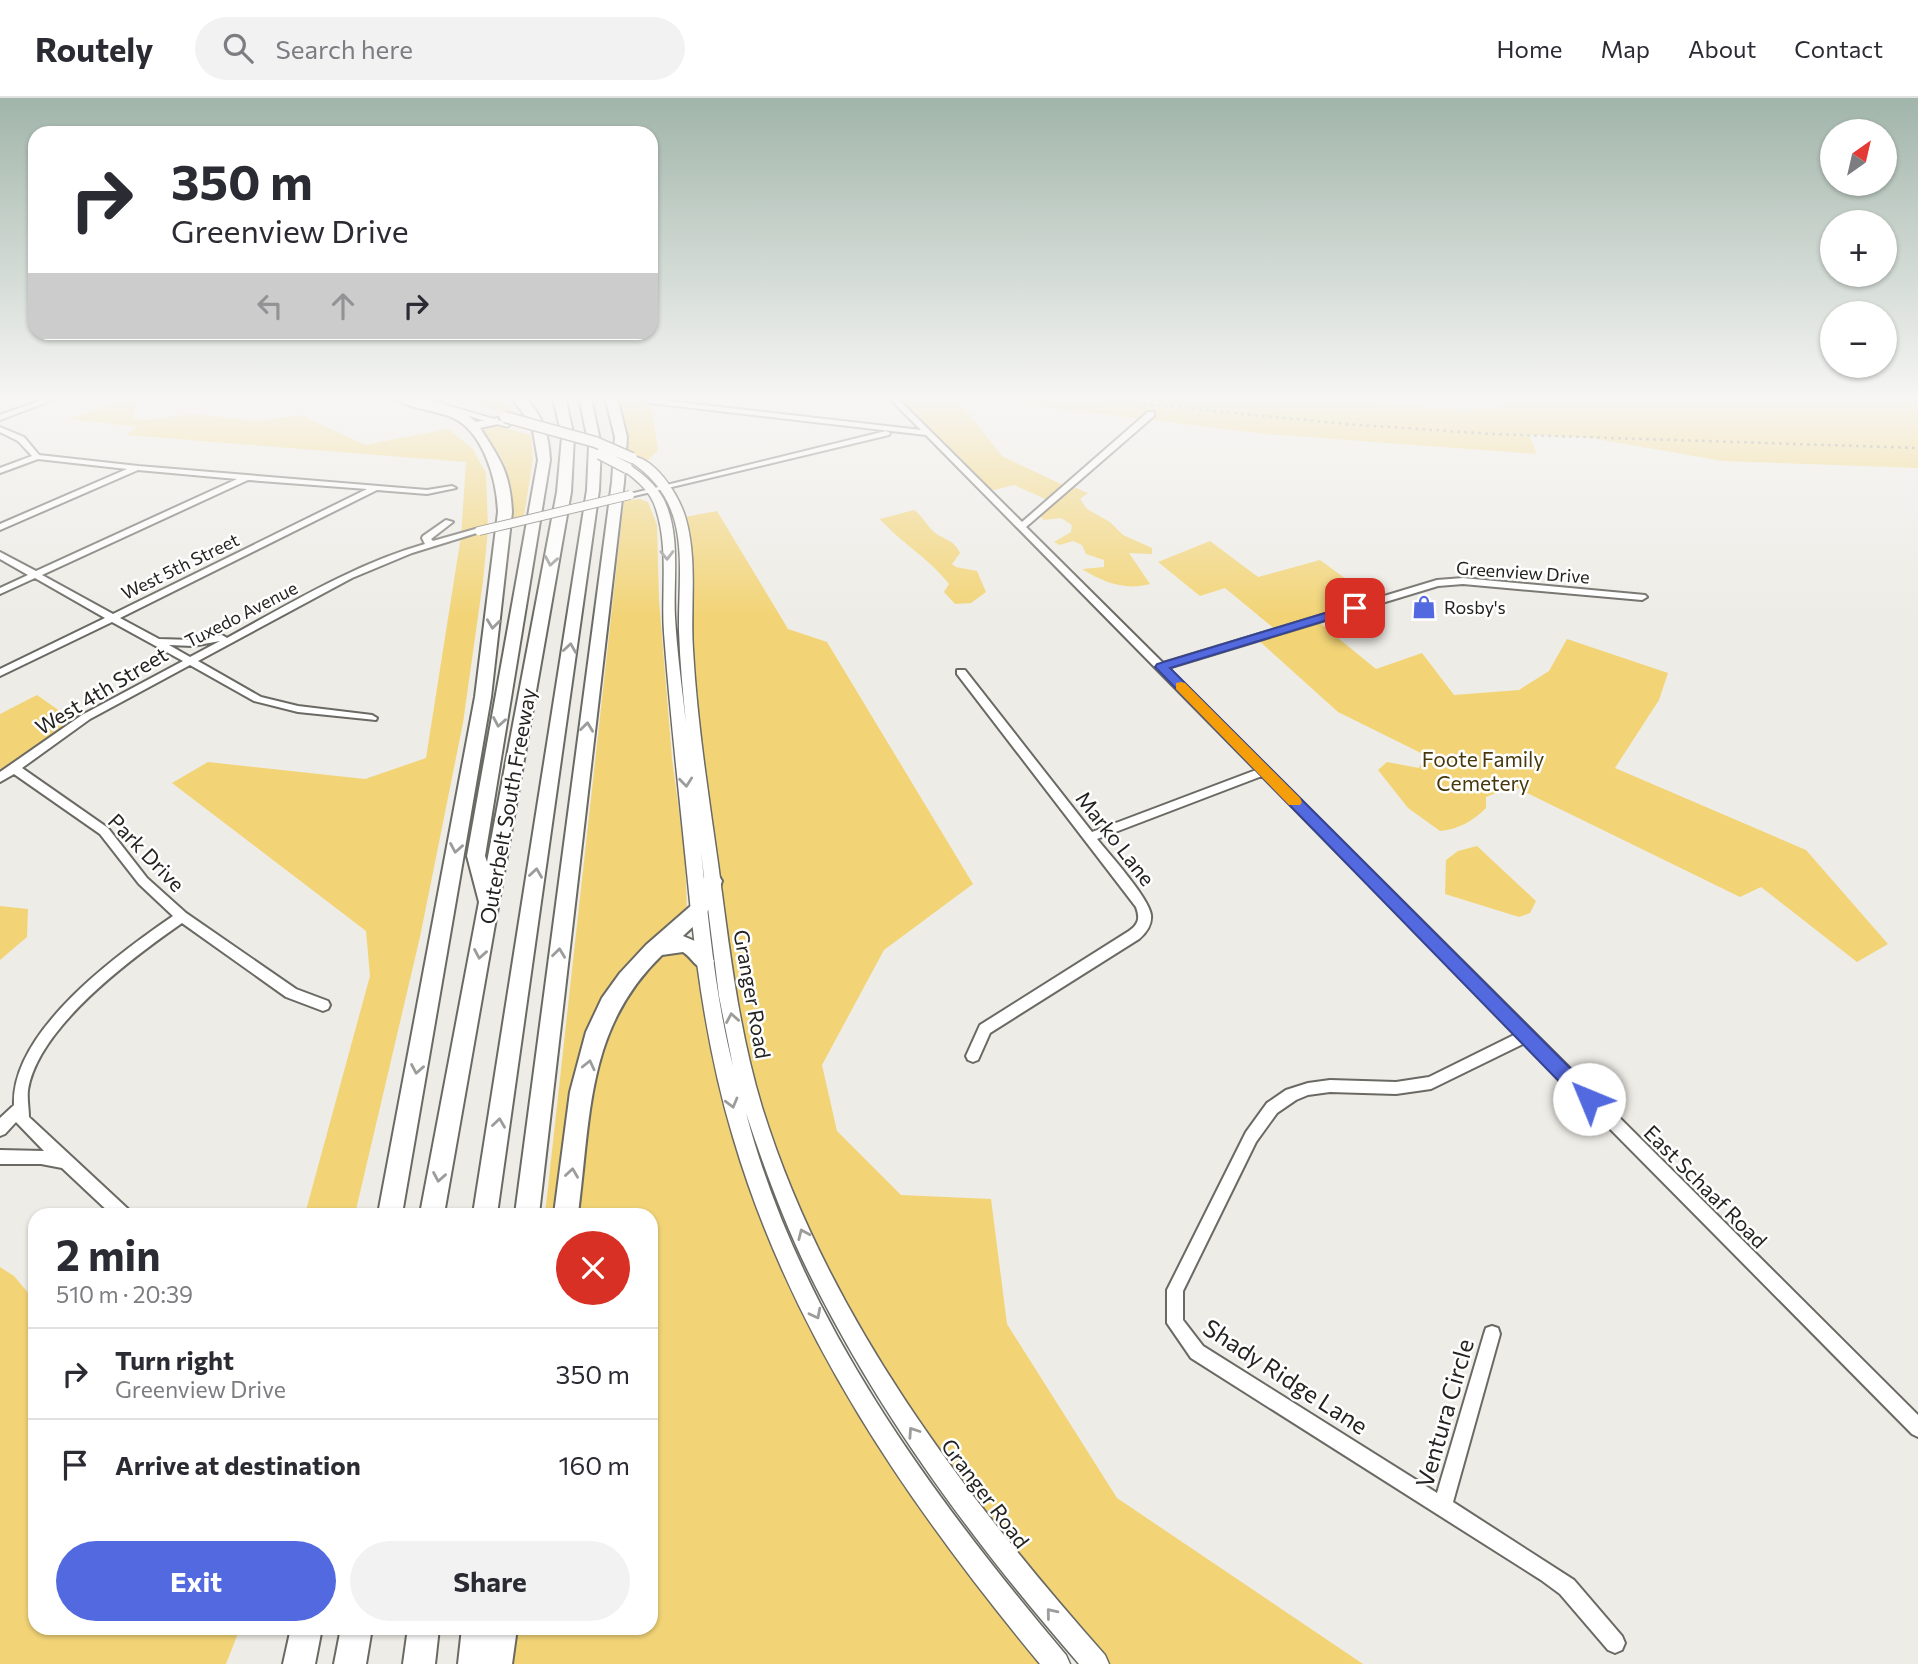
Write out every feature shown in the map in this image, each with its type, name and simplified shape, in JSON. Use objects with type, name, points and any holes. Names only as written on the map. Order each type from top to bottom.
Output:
[{"type":"highway","points":[[391,1208],[470,774],[496,599],[504,487],[499,470]]},
{"type":"highway","points":[[489,904],[476,856],[542,470]]},
{"type":"highway","name":"Outerbelt South Freeway","points":[[433,1208],[564,492],[566,470]]},
{"type":"highway","name":"Outerbelt South Freeway","points":[[486,1208],[594,470]]},
{"type":"highway","points":[[528,1208],[619,470]]},
{"type":"highway","points":[[567,1208],[583,1095],[598,1030],[625,980],[700,909],[706,901],[712,881]]},
{"type":"highway","points":[[656,948],[682,943],[692,946],[704,961]]},
{"type":"highway","points":[[299,1664],[305,1635]]},
{"type":"highway","points":[[350,1664],[356,1635]]},
{"type":"highway","points":[[419,1664],[423,1635]]},
{"type":"highway","points":[[474,1664],[477,1635]]},
{"type":"highway","points":[[496,1664],[501,1635]]},
{"type":"main road","name":"Granger Road","points":[[638,470],[659,488],[677,510],[684,550],[688,673],[712,881],[732,1023],[769,1154],[811,1254],[867,1359],[950,1486],[1005,1557],[1096,1664]]},
{"type":"main road","name":"Granger Road","points":[[659,488],[666,524],[670,631],[712,1020],[736,1117],[762,1195],[833,1347],[915,1481],[960,1543],[1057,1664]]},
{"type":"street","points":[[0,527],[133,470]]},
{"type":"street","points":[[160,470],[427,492],[452,488]]},
{"type":"street","name":"Tuxedo Avenue","points":[[0,555],[188,661],[349,576],[430,544],[732,470]]},
{"type":"street","name":"East Schaaf Road","points":[[963,470],[1918,1428]]},
{"type":"street","points":[[1021,527],[1087,470]]},
{"type":"street","points":[[0,591],[245,478]]},
{"type":"street","name":"West 5th Street","points":[[0,673],[375,488]]},
{"type":"street","name":"Tuxedo Avenue","points":[[430,544],[426,538],[429,534],[449,522]]},
{"type":"street","name":"Greenview Drive","points":[[1161,667],[1437,583],[1463,581],[1642,597]]},
{"type":"street","points":[[150,639],[177,644],[194,643],[231,636],[249,629]]},
{"type":"street","points":[[188,661],[258,699],[298,709],[372,718]]},
{"type":"street","name":"West 4th Street","points":[[0,778],[86,717],[188,661]]},
{"type":"street","name":"Marko Lane","points":[[961,672],[1091,836],[1146,914],[1142,929],[985,1029],[973,1056]]},
{"type":"street","name":"Park Drive","points":[[14,768],[104,831],[143,881],[183,916],[291,993],[323,1005]]},
{"type":"street","points":[[1091,836],[1264,771]]},
{"type":"street","points":[[115,1208],[64,1161],[16,1111],[10,1079],[30,1034],[50,1011],[77,989],[183,916]]},
{"type":"street","name":"Shady Ridge Lane","points":[[1525,1036],[1431,1083],[1396,1088],[1330,1086],[1308,1089],[1291,1095],[1272,1108],[1251,1137],[1175,1290],[1175,1323],[1197,1352],[1567,1587],[1615,1643]]},
{"type":"street","points":[[0,1129],[16,1111]]},
{"type":"street","points":[[0,1157],[41,1157],[64,1161]]},
{"type":"street","name":"Ventura Circle","points":[[1443,1506],[1493,1334]]},
{"type":"green space","points":[[465,470],[484,470],[488,529],[463,723],[420,937],[356,1208],[307,1208],[370,976],[366,931],[172,783],[208,762],[365,779],[426,758],[461,536]]},
{"type":"green space","points":[[506,470],[531,470],[524,516],[510,519],[511,495]]},
{"type":"green space","points":[[964,470],[1032,470],[1067,487],[1050,501],[1014,485],[986,492]]},
{"type":"green space","points":[[1076,488],[1088,493],[1080,499],[1087,509],[1110,522],[1123,535],[1152,548],[1152,554],[1129,553],[1150,584],[1123,586],[1098,578],[1082,569],[1104,567],[1104,560],[1086,554],[1082,545],[1073,541],[1060,545],[1054,542],[1071,532],[1072,525],[1061,518],[1044,520],[1040,516],[1070,489]]},
{"type":"green space","points":[[640,499],[648,502],[657,525],[659,600],[672,758],[685,857],[687,910],[636,955],[621,972],[564,1149],[557,1208],[546,1208],[624,500]]},
{"type":"green space","points":[[914,510],[933,531],[955,545],[960,553],[952,564],[977,571],[986,592],[971,603],[955,604],[944,592],[949,584],[880,519]]},
{"type":"green space","points":[[717,511],[788,629],[827,642],[973,884],[884,950],[822,1065],[837,1131],[901,1195],[991,1199],[1007,1324],[1117,1498],[1363,1664],[1096,1664],[905,1420],[769,1154],[712,881],[679,518]]},
{"type":"green space","name":"Foote Family Cemetery","points":[[1210,541],[1258,577],[1320,560],[1376,601],[1316,620],[1376,669],[1422,653],[1454,695],[1519,690],[1549,671],[1567,639],[1668,673],[1659,700],[1615,768],[1806,850],[1888,944],[1857,962],[1761,887],[1740,897],[1513,786],[1486,797],[1486,808],[1471,820],[1440,831],[1408,808],[1378,770],[1387,762],[1419,768],[1425,755],[1338,712],[1256,638],[1277,631],[1225,588],[1200,596],[1158,562]]},
{"type":"green space","points":[[37,695],[74,721],[0,777],[0,714]]},
{"type":"green space","points":[[1477,846],[1536,901],[1530,913],[1519,917],[1445,894],[1446,860],[1458,851]]},
{"type":"green space","points":[[0,906],[28,909],[27,937],[0,960]]},
{"type":"green space","points":[[693,946],[736,1117],[833,1347],[1057,1664],[496,1664],[501,1635],[658,1635],[658,1208],[567,1208],[589,1062],[649,953]]},
{"type":"green space","points":[[0,1267],[14,1276],[28,1293],[28,1635],[237,1635],[226,1664],[0,1664]]},
{"type":"slow traffic","points":[[1181,686],[1294,802]]},
{"type":"place","name":"Rosby's","points":[[1424,607]]},
{"type":"route","points":[[1355,608],[1161,667],[1589,1099]]}]
